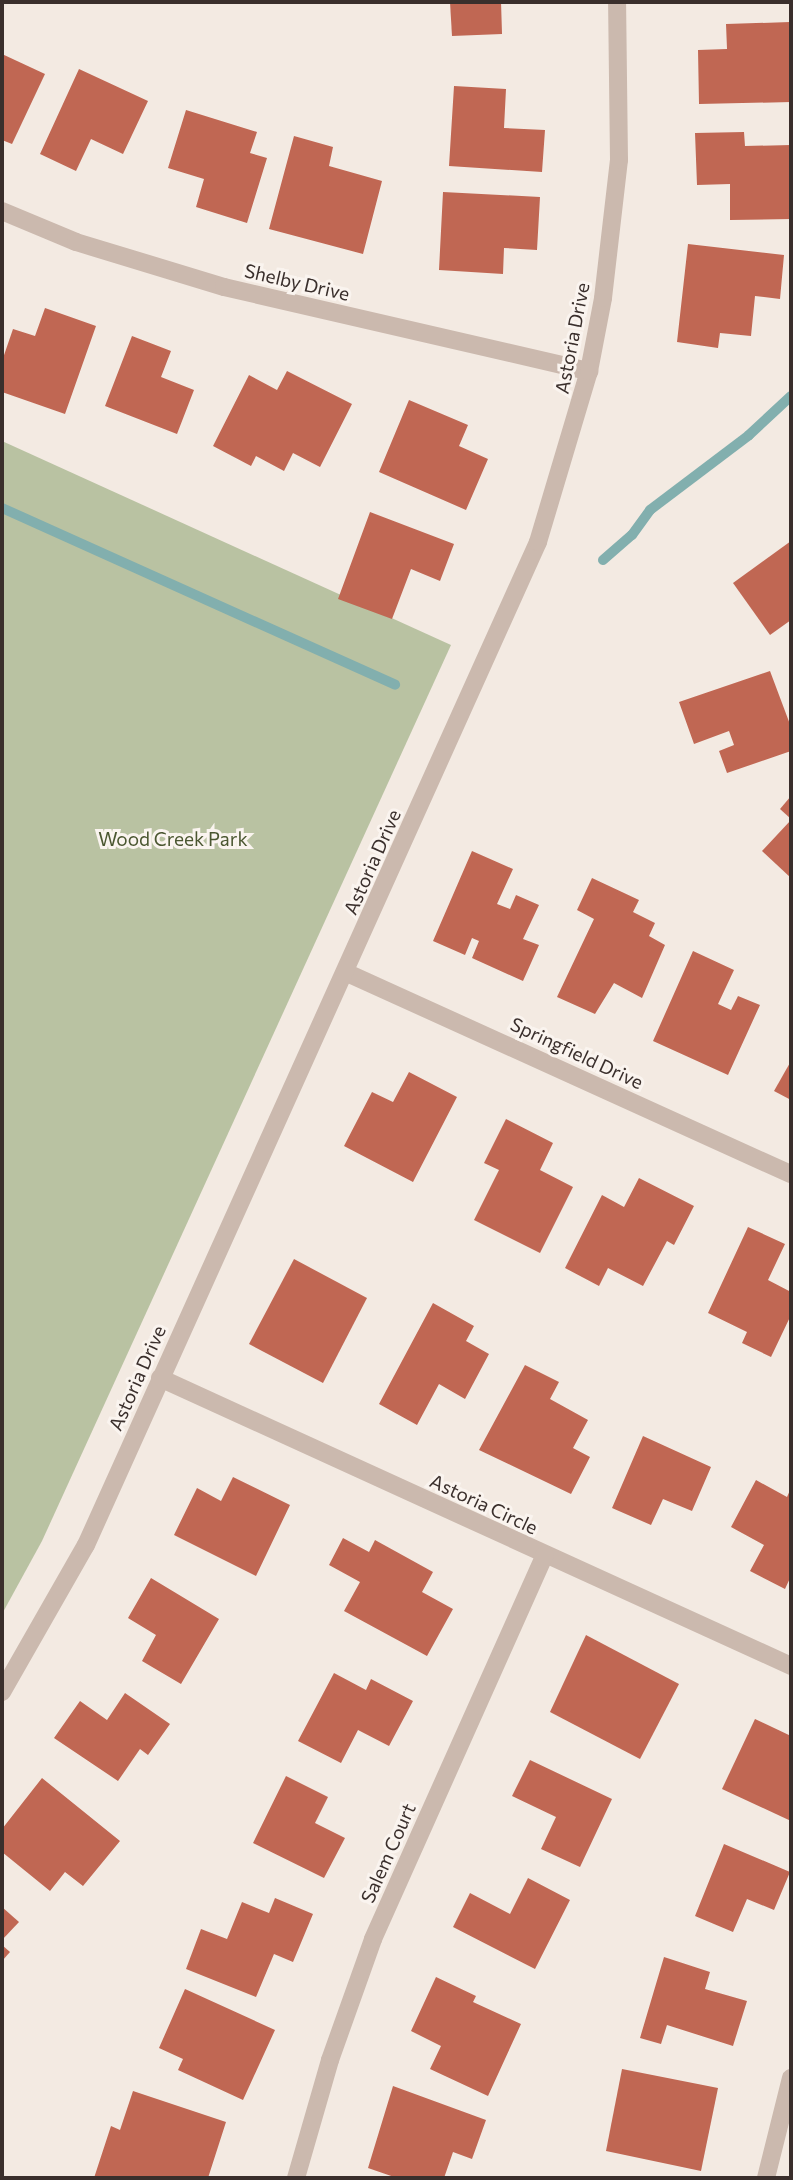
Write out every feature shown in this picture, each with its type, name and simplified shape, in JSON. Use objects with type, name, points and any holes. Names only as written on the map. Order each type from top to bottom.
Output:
[{"type":"street","name":"Astoria Drive","points":[[2,1692],[86,1545],[538,542],[589,371],[603,298],[619,160],[617,2]]},
{"type":"street","name":"Shelby Drive","points":[[2,211],[76,242],[225,287],[589,371]]},
{"type":"street","name":"Springfield Drive","points":[[345,972],[791,1174]]},
{"type":"street","name":"Astoria Circle","points":[[160,1378],[791,1667]]},
{"type":"street","name":"Salem Court","points":[[296,2178],[330,2060],[373,1939],[545,1555]]},
{"type":"street","points":[[766,2178],[791,2078]]},
{"type":"green space","name":"Wood Creek Park","points":[[2,441],[451,645],[42,1541],[2,1614]]},
{"type":"building","points":[[450,2],[501,2],[502,34],[452,36]]},
{"type":"building","points":[[790,22],[791,102],[699,104],[698,50],[727,49],[726,24]]},
{"type":"building","points":[[2,54],[45,74],[12,144],[2,140]]},
{"type":"building","points":[[79,69],[148,101],[123,154],[91,139],[76,171],[40,154]]},
{"type":"building","points":[[454,86],[506,89],[504,128],[545,130],[542,172],[449,166]]},
{"type":"building","points":[[186,110],[257,132],[250,153],[267,158],[247,223],[196,207],[204,179],[168,168]]},
{"type":"building","points":[[744,132],[745,146],[791,145],[791,219],[730,220],[730,184],[697,185],[695,133]]},
{"type":"building","points":[[294,136],[333,147],[329,166],[382,181],[363,254],[269,229]]},
{"type":"building","points":[[443,192],[540,197],[537,250],[504,248],[503,274],[439,270]]},
{"type":"building","points":[[688,244],[784,255],[780,299],[755,296],[751,336],[720,333],[718,348],[677,342]]},
{"type":"building","points":[[45,308],[96,326],[65,414],[2,392],[2,361],[13,329],[35,336]]},
{"type":"building","points":[[132,336],[171,351],[161,377],[194,390],[177,434],[105,406]]},
{"type":"building","points":[[287,371],[352,404],[320,467],[293,453],[284,471],[256,456],[251,466],[213,446],[249,375],[277,390]]},
{"type":"building","points":[[409,400],[468,425],[459,446],[488,459],[466,510],[379,472]]},
{"type":"building","points":[[370,512],[454,544],[440,581],[411,569],[392,619],[338,599]]},
{"type":"building","points":[[791,541],[791,620],[770,635],[733,583]]},
{"type":"building","points":[[770,671],[791,727],[791,751],[727,773],[719,751],[734,745],[729,731],[694,744],[679,702]]},
{"type":"building","points":[[791,796],[791,819],[780,809]]},
{"type":"building","points":[[791,820],[791,878],[762,851]]},
{"type":"building","points":[[472,851],[513,869],[497,904],[510,909],[516,895],[539,905],[523,939],[539,945],[523,981],[472,958],[479,941],[472,938],[465,955],[433,941]]},
{"type":"building","points":[[592,878],[639,900],[633,912],[655,923],[649,936],[665,945],[642,998],[614,983],[595,1014],[557,997],[594,919],[577,910]]},
{"type":"building","points":[[693,951],[734,970],[718,1004],[731,1010],[738,996],[760,1005],[728,1075],[653,1041]]},
{"type":"building","points":[[791,1061],[791,1100],[774,1091]]},
{"type":"building","points":[[409,1072],[457,1097],[413,1182],[344,1146],[372,1092],[393,1102]]},
{"type":"building","points":[[506,1119],[553,1143],[540,1170],[573,1187],[540,1253],[474,1220],[499,1170],[484,1163]]},
{"type":"building","points":[[639,1178],[694,1206],[674,1245],[667,1241],[643,1286],[608,1268],[599,1286],[565,1268],[602,1195],[624,1207]]},
{"type":"building","points":[[748,1227],[785,1244],[768,1280],[791,1292],[791,1315],[771,1357],[742,1343],[747,1332],[708,1313]]},
{"type":"building","points":[[294,1259],[367,1298],[323,1383],[249,1344]]},
{"type":"building","points":[[433,1303],[474,1326],[466,1341],[489,1354],[465,1399],[439,1384],[417,1425],[379,1404]]},
{"type":"building","points":[[525,1365],[559,1382],[550,1399],[588,1420],[573,1448],[590,1457],[571,1494],[479,1450]]},
{"type":"building","points":[[643,1436],[711,1467],[692,1511],[663,1499],[651,1525],[612,1508]]},
{"type":"building","points":[[233,1477],[290,1505],[256,1576],[174,1535],[197,1488],[221,1501]]},
{"type":"building","points":[[756,1480],[787,1497],[791,1488],[791,1576],[785,1589],[750,1571],[764,1545],[731,1527]]},
{"type":"building","points":[[343,1538],[369,1552],[375,1540],[433,1572],[422,1592],[453,1609],[427,1656],[344,1611],[360,1582],[329,1565]]},
{"type":"building","points":[[151,1578],[219,1619],[181,1684],[142,1661],[156,1635],[128,1618]]},
{"type":"building","points":[[586,1635],[679,1684],[640,1759],[550,1712]]},
{"type":"building","points":[[334,1673],[366,1690],[371,1679],[413,1701],[389,1746],[358,1730],[341,1763],[298,1741]]},
{"type":"building","points":[[125,1693],[170,1724],[148,1755],[140,1749],[118,1781],[54,1738],[80,1701],[107,1720]]},
{"type":"building","points":[[755,1719],[791,1736],[791,1821],[722,1789]]},
{"type":"building","points":[[530,1760],[612,1799],[580,1867],[541,1849],[556,1817],[512,1796]]},
{"type":"building","points":[[286,1776],[328,1797],[315,1823],[345,1838],[324,1878],[253,1843]]},
{"type":"building","points":[[42,1778],[120,1841],[83,1886],[65,1872],[50,1891],[2,1852],[2,1829]]},
{"type":"building","points":[[724,1844],[790,1872],[774,1910],[747,1899],[733,1932],[695,1916]]},
{"type":"building","points":[[528,1878],[570,1900],[535,1969],[453,1927],[470,1893],[510,1914]]},
{"type":"building","points":[[275,1898],[313,1914],[293,1962],[274,1954],[256,1997],[186,1969],[201,1929],[227,1939],[242,1902],[269,1913]]},
{"type":"building","points":[[2,1907],[19,1922],[2,1940]]},
{"type":"building","points":[[2,1945],[10,1952],[2,1961]]},
{"type":"building","points":[[664,1957],[710,1972],[705,1989],[747,2001],[733,2046],[667,2025],[661,2044],[640,2038]]},
{"type":"building","points":[[436,1977],[476,1996],[473,2002],[521,2024],[488,2096],[430,2069],[441,2046],[411,2031]]},
{"type":"building","points":[[185,1989],[275,2030],[243,2100],[178,2070],[183,2059],[159,2048]]},
{"type":"building","points":[[622,2069],[718,2088],[701,2171],[606,2151]]},
{"type":"building","points":[[393,2086],[486,2120],[472,2159],[453,2152],[444,2178],[397,2178],[368,2168]]},
{"type":"building","points":[[133,2091],[226,2122],[208,2178],[94,2178],[111,2126],[120,2130]]},
{"type":"waterway","points":[[603,560],[632,535],[650,510],[749,435],[791,396]]},
{"type":"waterway","points":[[2,508],[395,685]]}]
